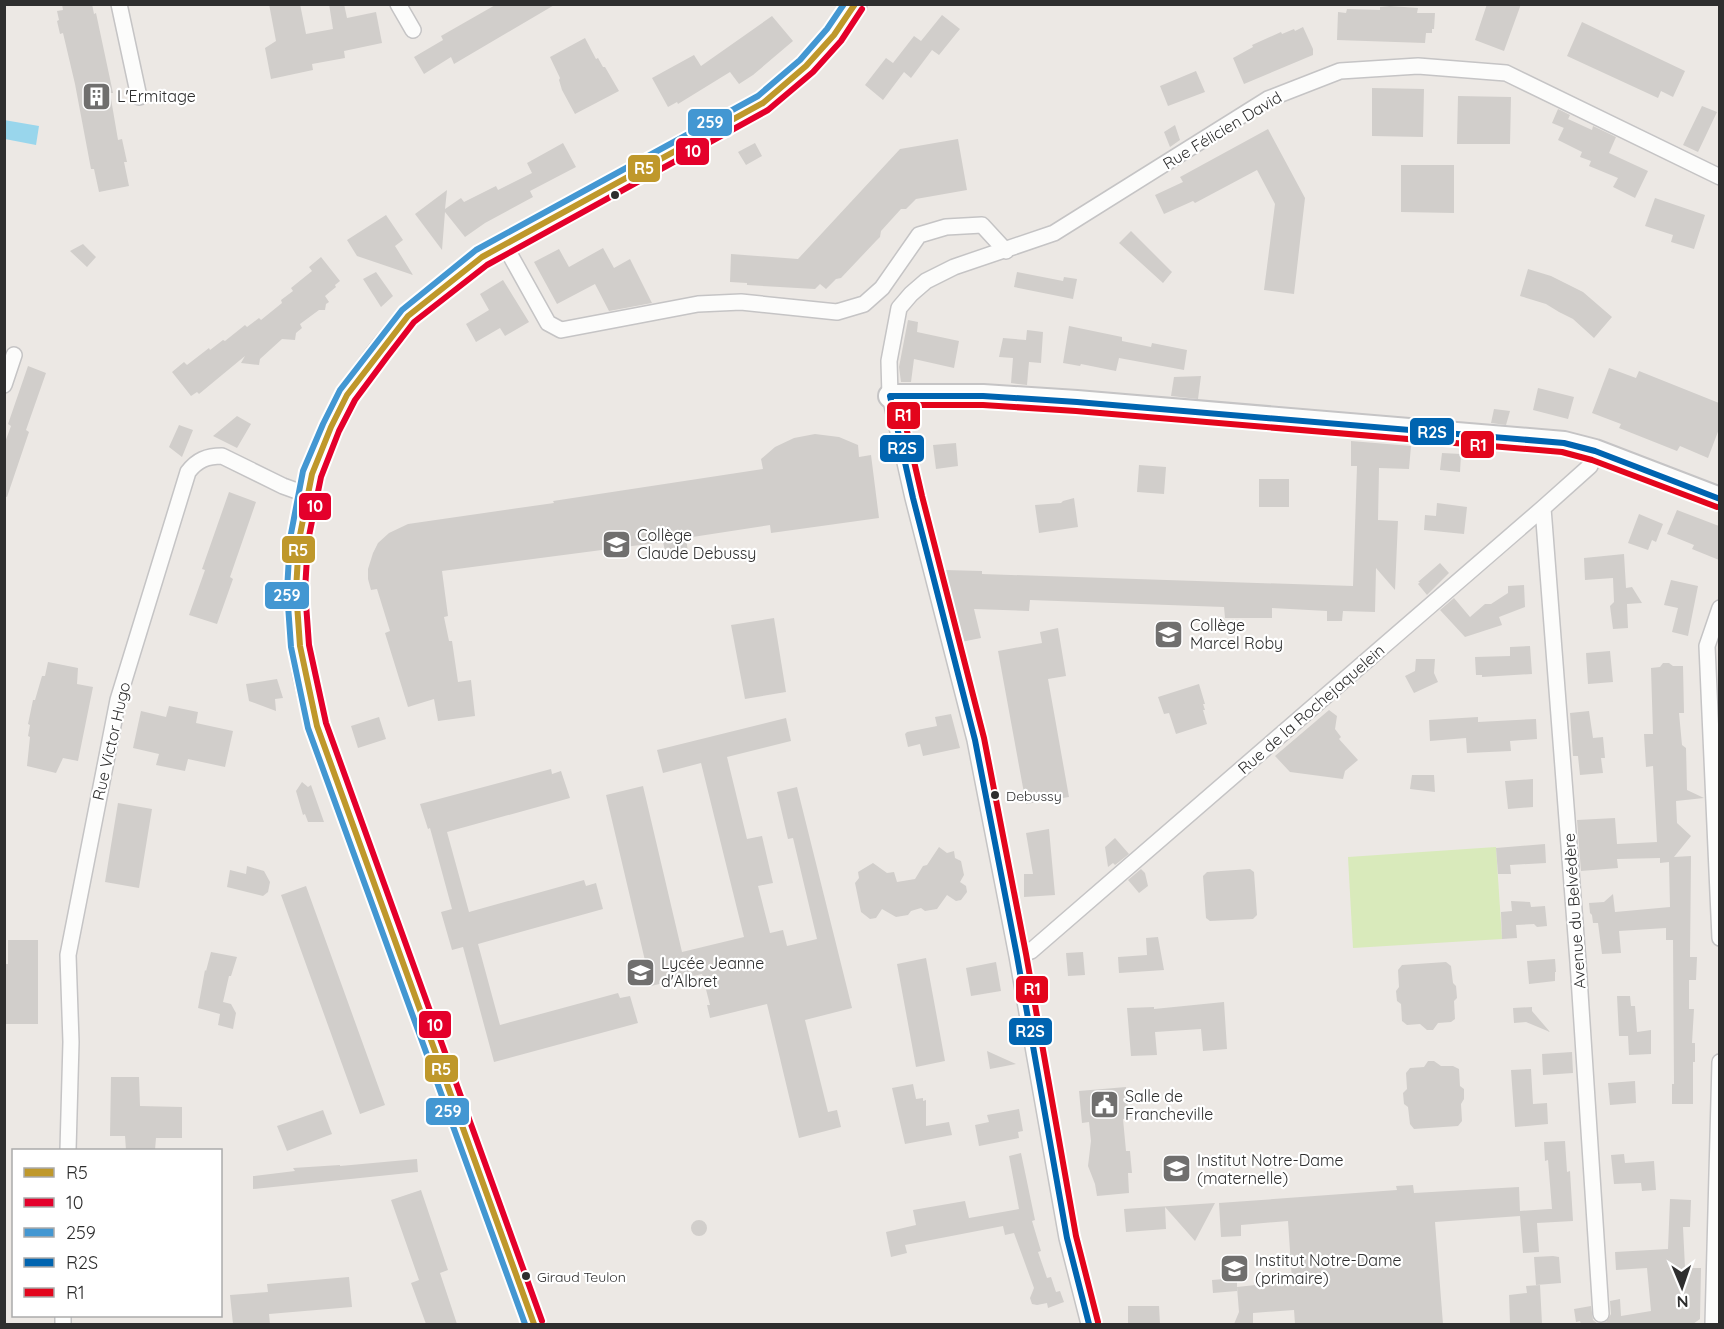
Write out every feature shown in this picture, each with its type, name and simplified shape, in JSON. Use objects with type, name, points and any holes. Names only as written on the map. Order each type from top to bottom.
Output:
[{"type":"main road","points":[[534,1324],[317,726],[305,676],[296,603],[299,540],[312,474],[331,427],[348,395],[408,316],[457,274],[482,257],[763,103],[806,66],[834,35],[855,4]]},
{"type":"main road","points":[[890,396],[984,396],[1077,402],[1564,443],[1595,451],[1719,499]]},
{"type":"street","points":[[118,4],[139,97]]},
{"type":"street","points":[[398,4],[413,30]]},
{"type":"street","name":"Rue Félicien David","points":[[1089,1324],[1067,1238],[1017,956],[975,740],[913,498],[890,396],[889,361],[899,308],[926,281],[954,267],[1054,233],[1268,99],[1340,71],[1418,66],[1506,73],[1719,177]]},
{"type":"street","points":[[504,244],[548,323],[561,330],[699,303],[741,302],[837,312],[864,304],[882,288],[919,235],[946,227],[982,225],[1006,251]]},
{"type":"street","points":[[4,385],[14,355]]},
{"type":"street","name":"Rue de la Rochejaquelein","points":[[1017,956],[1031,951],[1544,508],[1590,466],[1595,451]]},
{"type":"street","name":"Rue Victor Hugo","points":[[68,1149],[71,1042],[68,955],[118,700],[189,472],[200,460],[222,456],[283,486],[308,495]]},
{"type":"street","name":"Avenue du Belvédère","points":[[1544,508],[1578,962],[1601,1314]]},
{"type":"street","points":[[1719,608],[1707,646],[1719,938]]},
{"type":"street","points":[[1713,1324],[1719,1062]]},
{"type":"green space","points":[[1496,847],[1502,939],[1353,948],[1348,857]]},
{"type":"water","points":[[4,120],[39,126],[36,145],[5,139]]},
{"type":"building","name":"L'Ermitage","points":[[62,4],[92,4],[94,14],[96,13],[113,93],[110,93],[118,140],[122,139],[127,162],[124,162],[129,186],[99,192],[94,169],[91,169],[63,33],[60,34],[57,21],[59,20],[57,11],[63,10]]},
{"type":"building","points":[[269,4],[300,4],[306,34],[333,29],[329,4],[344,4],[347,18],[376,12],[382,43],[344,51],[345,58],[312,64],[313,70],[271,79],[265,48],[276,41]]},
{"type":"building","points":[[497,4],[556,4],[454,64],[451,57],[424,74],[414,57],[443,40],[441,36]]},
{"type":"building","points":[[1487,4],[1521,4],[1504,51],[1475,40]]},
{"type":"building","points":[[1380,7],[1418,8],[1417,13],[1435,13],[1434,29],[1432,33],[1426,33],[1425,43],[1337,40],[1338,12],[1346,13],[1347,9],[1380,10]]},
{"type":"building","points":[[942,15],[960,29],[939,55],[932,50],[911,78],[904,72],[883,100],[865,85],[886,58],[893,63],[914,36],[921,41]]},
{"type":"building","points":[[772,16],[793,41],[739,84],[730,72],[678,104],[677,102],[668,107],[652,78],[694,55],[701,66]]},
{"type":"building","points":[[1582,22],[1685,71],[1673,97],[1661,91],[1658,98],[1567,56]]},
{"type":"building","points":[[1303,27],[1313,49],[1313,55],[1244,84],[1233,58],[1253,47],[1252,45],[1281,32],[1282,34]]},
{"type":"building","points":[[585,38],[596,59],[598,58],[605,67],[619,91],[575,114],[562,90],[560,78],[550,57]]},
{"type":"building","points":[[1196,71],[1205,92],[1168,106],[1160,86]]},
{"type":"building","points":[[1372,88],[1424,89],[1423,137],[1372,136]]},
{"type":"building","points":[[1458,96],[1511,97],[1510,144],[1457,144]]},
{"type":"building","points":[[1702,106],[1717,112],[1698,152],[1683,145]]},
{"type":"building","points":[[1558,109],[1570,115],[1564,128],[1552,123]]},
{"type":"building","points":[[1568,119],[1592,130],[1593,126],[1616,137],[1609,153],[1648,171],[1635,198],[1613,187],[1618,178],[1589,166],[1591,161],[1580,157],[1582,152],[1558,140]]},
{"type":"building","points":[[1175,125],[1180,140],[1170,147],[1164,132]]},
{"type":"building","points":[[1268,129],[1305,198],[1294,294],[1264,290],[1275,204],[1257,170],[1195,203],[1193,201],[1164,214],[1155,195],[1183,182],[1180,177]]},
{"type":"building","points":[[958,139],[967,190],[916,199],[906,209],[901,209],[881,231],[880,237],[841,278],[836,279],[826,289],[820,284],[815,289],[730,282],[731,254],[798,259],[900,149]]},
{"type":"building","points":[[563,143],[576,167],[530,191],[533,197],[485,223],[465,237],[445,212],[442,250],[415,214],[447,190],[445,209],[461,198],[464,202],[496,186],[498,190],[532,173],[527,163]]},
{"type":"building","points":[[755,143],[762,156],[746,165],[738,152]]},
{"type":"building","points":[[1401,165],[1454,165],[1454,213],[1401,212]]},
{"type":"building","points":[[1655,198],[1705,215],[1694,249],[1671,242],[1673,235],[1645,226]]},
{"type":"building","points":[[386,215],[403,240],[395,246],[413,275],[357,256],[347,240]]},
{"type":"building","points":[[1131,231],[1172,272],[1163,283],[1119,243]]},
{"type":"building","points":[[83,244],[96,257],[87,267],[70,251]]},
{"type":"building","points":[[603,248],[614,268],[630,259],[652,303],[609,311],[595,284],[557,304],[534,262],[559,249],[569,267]]},
{"type":"building","points":[[321,257],[340,281],[325,296],[329,302],[325,310],[319,310],[300,324],[302,328],[296,333],[295,340],[282,339],[260,359],[259,365],[241,363],[245,356],[199,394],[197,392],[191,396],[172,372],[184,362],[187,365],[209,348],[210,350],[223,340],[225,341],[245,325],[247,327],[259,318],[261,320],[282,303],[281,300],[293,291],[291,288],[312,271],[309,267]]},
{"type":"building","points":[[1528,269],[1551,276],[1583,292],[1612,317],[1594,338],[1573,319],[1546,304],[1520,296]]},
{"type":"building","points":[[376,272],[393,296],[381,307],[363,279]]},
{"type":"building","points":[[1017,272],[1063,281],[1064,277],[1077,279],[1073,299],[1014,287]]},
{"type":"building","points":[[503,280],[529,322],[505,336],[500,328],[476,342],[466,324],[489,310],[480,294]]},
{"type":"building","points":[[908,320],[918,322],[917,332],[959,341],[954,368],[914,359],[911,382],[901,382],[899,367]]},
{"type":"building","points":[[1069,326],[1122,337],[1122,341],[1151,347],[1152,343],[1187,350],[1184,370],[1119,358],[1116,371],[1063,363]]},
{"type":"building","points":[[1027,330],[1043,332],[1041,363],[1029,362],[1027,385],[1011,383],[1013,358],[999,357],[1003,338],[1026,340]]},
{"type":"building","points":[[28,366],[46,373],[26,430],[29,432],[7,497],[4,496],[4,445],[11,426],[8,424]]},
{"type":"building","points":[[1609,368],[1636,378],[1639,371],[1719,403],[1719,429],[1708,458],[1680,446],[1677,451],[1619,428],[1621,424],[1592,413]]},
{"type":"building","points":[[1201,376],[1198,399],[1171,396],[1174,377]]},
{"type":"building","points":[[1538,388],[1574,397],[1568,419],[1533,410]]},
{"type":"building","points":[[1494,409],[1510,411],[1506,425],[1491,423]]},
{"type":"building","points":[[237,416],[251,424],[237,448],[213,436]]},
{"type":"building","points":[[179,425],[193,430],[182,457],[169,447]]},
{"type":"building","points":[[815,434],[839,437],[858,445],[859,457],[871,455],[879,518],[771,533],[770,525],[686,538],[688,552],[666,555],[663,542],[442,571],[448,616],[444,617],[449,641],[452,641],[458,682],[471,680],[475,716],[438,721],[434,699],[408,707],[385,633],[390,631],[377,589],[371,590],[368,579],[368,569],[373,553],[378,543],[389,533],[408,524],[763,469],[761,459],[775,447],[794,438]]},
{"type":"building","points":[[1351,441],[1411,446],[1409,469],[1379,468],[1378,520],[1398,521],[1395,590],[1376,568],[1375,612],[1343,611],[1342,621],[1327,621],[1327,611],[1272,608],[1272,618],[1225,618],[1224,607],[1030,600],[1029,611],[974,609],[981,638],[961,642],[944,570],[982,571],[982,574],[1353,586],[1357,466],[1351,466]]},
{"type":"building","points":[[956,443],[958,466],[936,469],[933,445]]},
{"type":"building","points":[[1442,453],[1461,454],[1460,472],[1440,470]]},
{"type":"building","points":[[1139,465],[1166,467],[1164,494],[1137,492]]},
{"type":"building","points":[[1259,479],[1289,479],[1289,507],[1259,507]]},
{"type":"building","points":[[229,492],[256,502],[230,577],[233,579],[217,624],[189,615],[205,570],[202,569]]},
{"type":"building","points":[[1074,498],[1078,527],[1039,533],[1035,505],[1061,503]]},
{"type":"building","points":[[1437,503],[1467,507],[1464,534],[1424,530],[1425,515],[1436,516]]},
{"type":"building","points":[[1677,510],[1719,526],[1719,560],[1692,549],[1694,545],[1667,534]]},
{"type":"building","points":[[1639,514],[1663,524],[1656,542],[1652,540],[1648,550],[1628,543]]},
{"type":"building","points":[[1624,554],[1626,588],[1632,587],[1642,603],[1627,604],[1628,628],[1613,629],[1610,606],[1614,602],[1613,578],[1585,580],[1584,558]]},
{"type":"building","points":[[1440,563],[1449,573],[1427,595],[1418,582]]},
{"type":"building","points":[[1671,580],[1698,586],[1688,636],[1672,632],[1678,608],[1664,605]]},
{"type":"building","points":[[1524,585],[1525,607],[1499,617],[1502,625],[1465,637],[1440,610],[1454,598],[1470,617],[1485,604],[1491,604],[1508,593],[1508,586]]},
{"type":"building","points":[[774,618],[786,692],[745,699],[731,625]]},
{"type":"building","points":[[1058,628],[1066,676],[1048,679],[1069,797],[1026,804],[998,651],[1042,643],[1040,632]]},
{"type":"building","points":[[1530,646],[1532,674],[1482,677],[1482,675],[1476,675],[1475,657],[1510,656],[1510,647]]},
{"type":"building","points":[[1610,651],[1613,682],[1588,684],[1586,653]]},
{"type":"building","points":[[1416,659],[1435,659],[1434,673],[1438,682],[1414,693],[1405,676],[1415,671]]},
{"type":"building","points":[[48,662],[78,668],[77,684],[93,687],[78,761],[63,758],[56,773],[27,766],[30,737],[28,736],[30,725],[28,724],[33,700],[35,700],[42,676],[45,676]]},
{"type":"building","points":[[1663,663],[1683,666],[1684,713],[1679,713],[1682,745],[1686,748],[1687,790],[1704,798],[1676,801],[1677,823],[1691,836],[1674,857],[1691,856],[1690,957],[1697,957],[1696,980],[1689,980],[1689,1009],[1694,1009],[1693,1104],[1672,1104],[1672,1084],[1674,1084],[1673,940],[1666,940],[1666,928],[1619,931],[1621,953],[1602,954],[1598,923],[1593,923],[1589,903],[1604,902],[1613,894],[1615,912],[1670,907],[1669,862],[1660,863],[1660,858],[1617,859],[1618,868],[1581,871],[1577,820],[1615,818],[1617,844],[1657,842],[1653,766],[1646,767],[1644,734],[1653,734],[1651,668],[1660,667]]},
{"type":"building","points":[[277,679],[283,698],[275,699],[276,711],[249,701],[246,684]]},
{"type":"building","points":[[1199,684],[1205,704],[1203,704],[1205,710],[1203,710],[1207,724],[1176,734],[1169,713],[1164,714],[1158,697]]},
{"type":"building","points":[[169,706],[198,712],[196,723],[233,731],[225,767],[188,759],[185,771],[156,765],[159,754],[133,748],[141,711],[166,717]]},
{"type":"building","points":[[1329,710],[1337,716],[1335,729],[1341,737],[1339,739],[1358,760],[1345,771],[1343,779],[1290,772],[1275,756]]},
{"type":"building","points":[[1589,711],[1593,738],[1603,737],[1605,758],[1601,758],[1603,773],[1580,775],[1578,756],[1573,756],[1570,713]]},
{"type":"building","points":[[951,714],[960,748],[923,756],[920,744],[908,747],[905,734],[907,732],[937,726],[935,717]]},
{"type":"building","points":[[379,717],[386,739],[358,748],[351,726]]},
{"type":"building","points":[[1478,717],[1478,722],[1536,719],[1537,739],[1510,741],[1511,751],[1467,753],[1466,738],[1430,741],[1429,720]]},
{"type":"building","points":[[786,718],[791,741],[727,757],[747,839],[762,836],[773,883],[758,886],[770,933],[783,930],[787,946],[817,939],[793,838],[788,839],[777,792],[797,787],[852,1008],[805,1020],[828,1112],[837,1110],[841,1127],[799,1138],[767,1004],[710,1018],[707,1005],[710,1005],[702,974],[651,986],[606,795],[643,786],[682,952],[744,937],[701,763],[663,773],[657,750]]},
{"type":"building","points":[[551,769],[552,774],[561,771],[570,798],[447,832],[469,912],[584,880],[586,886],[596,883],[603,909],[478,944],[500,1025],[618,993],[620,998],[630,996],[638,1023],[494,1062],[463,947],[452,950],[441,912],[452,909],[430,828],[428,829],[420,804]]},
{"type":"building","points":[[1412,775],[1434,775],[1435,792],[1410,789]]},
{"type":"building","points":[[1533,779],[1533,807],[1508,809],[1505,781]]},
{"type":"building","points":[[302,782],[308,787],[311,785],[324,822],[308,822],[305,814],[303,815],[296,791]]},
{"type":"building","points":[[118,803],[152,809],[139,888],[105,882]]},
{"type":"building","points":[[1049,829],[1055,895],[1024,897],[1024,874],[1033,874],[1026,833]]},
{"type":"building","points":[[1115,838],[1129,854],[1115,865],[1113,863],[1108,867],[1105,847]]},
{"type":"building","points":[[1545,844],[1546,863],[1510,865],[1511,874],[1498,874],[1496,848]]},
{"type":"building","points":[[939,847],[947,853],[954,851],[955,858],[961,861],[964,875],[960,882],[966,886],[967,892],[961,900],[956,901],[947,895],[937,909],[925,911],[921,908],[911,911],[908,915],[896,917],[882,909],[876,918],[870,919],[861,912],[855,883],[859,878],[858,872],[873,863],[887,873],[894,872],[897,882],[915,879]]},
{"type":"building","points":[[247,866],[264,871],[270,882],[268,892],[263,896],[227,887],[230,870],[246,874]]},
{"type":"building","points":[[1141,869],[1145,873],[1148,886],[1139,893],[1128,880]]},
{"type":"building","points":[[1250,869],[1254,872],[1257,915],[1253,919],[1210,921],[1206,918],[1203,876],[1207,872]]},
{"type":"building","points":[[306,886],[385,1105],[360,1114],[281,895]]},
{"type":"building","points":[[1511,901],[1530,902],[1531,907],[1545,906],[1547,926],[1516,925],[1517,938],[1502,939],[1501,912],[1512,911]]},
{"type":"building","points":[[1158,937],[1164,970],[1119,973],[1118,957],[1147,955],[1146,938]]},
{"type":"building","points":[[8,940],[38,940],[38,1024],[6,1024]]},
{"type":"building","points":[[211,952],[237,957],[231,976],[229,976],[223,1002],[231,1004],[236,1013],[233,1029],[218,1025],[220,1014],[198,1008]]},
{"type":"building","points":[[1083,952],[1085,975],[1068,976],[1066,953]]},
{"type":"building","points":[[926,958],[945,1061],[916,1067],[897,964]]},
{"type":"building","points":[[1555,959],[1555,981],[1529,984],[1527,961]]},
{"type":"building","points":[[996,962],[1001,991],[971,996],[966,968]]},
{"type":"building","points":[[1446,962],[1451,966],[1453,983],[1456,986],[1455,1019],[1451,1022],[1438,1023],[1433,1030],[1427,1030],[1420,1024],[1407,1025],[1402,1021],[1401,1004],[1397,1001],[1398,970],[1402,965]]},
{"type":"building","points":[[1617,996],[1630,996],[1631,1006],[1635,1006],[1637,1032],[1651,1030],[1651,1054],[1629,1055],[1628,1036],[1619,1036]]},
{"type":"building","points":[[1224,1002],[1227,1049],[1203,1051],[1201,1029],[1155,1032],[1157,1055],[1131,1056],[1127,1008],[1154,1007],[1154,1009]]},
{"type":"building","points":[[1532,1007],[1532,1011],[1550,1032],[1526,1022],[1514,1023],[1513,1008]]},
{"type":"building","points":[[987,1051],[1016,1064],[990,1069]]},
{"type":"building","points":[[1572,1052],[1573,1073],[1543,1075],[1542,1054]]},
{"type":"building","points":[[1428,1061],[1459,1069],[1460,1086],[1464,1089],[1464,1099],[1461,1104],[1462,1121],[1458,1126],[1414,1129],[1410,1124],[1403,1093],[1407,1089],[1406,1073],[1410,1068],[1424,1067]]},
{"type":"building","points":[[1531,1069],[1533,1104],[1547,1103],[1548,1124],[1515,1127],[1511,1070]]},
{"type":"building","points":[[111,1077],[139,1077],[140,1106],[182,1107],[182,1138],[156,1138],[155,1149],[126,1149],[125,1136],[110,1136]]},
{"type":"building","points":[[1635,1081],[1636,1103],[1610,1105],[1608,1083]]},
{"type":"building","points":[[913,1084],[916,1099],[926,1100],[926,1126],[949,1122],[952,1135],[905,1144],[892,1088]]},
{"type":"building","points":[[1126,1087],[1129,1119],[1123,1119],[1126,1151],[1130,1151],[1132,1173],[1128,1173],[1129,1193],[1097,1196],[1088,1166],[1091,1141],[1089,1122],[1082,1123],[1079,1091]]},
{"type":"building","points":[[1019,1109],[1023,1131],[1018,1132],[1019,1138],[979,1146],[975,1125],[989,1122],[987,1115]]},
{"type":"building","points":[[323,1110],[332,1134],[287,1151],[277,1126]]},
{"type":"building","points":[[1565,1141],[1567,1172],[1570,1171],[1573,1221],[1537,1223],[1539,1252],[1523,1253],[1520,1216],[1435,1222],[1443,1324],[1295,1324],[1294,1310],[1253,1313],[1253,1324],[1234,1324],[1239,1312],[1237,1287],[1292,1281],[1288,1221],[1241,1225],[1241,1236],[1221,1237],[1219,1203],[1397,1190],[1396,1186],[1413,1185],[1414,1193],[1519,1187],[1520,1211],[1552,1209],[1548,1160],[1545,1161],[1544,1142]]},
{"type":"building","points":[[1021,1153],[1035,1220],[1032,1221],[1041,1251],[1038,1252],[1047,1278],[1051,1277],[1056,1292],[1060,1291],[1064,1302],[1048,1308],[1047,1303],[1032,1304],[1030,1298],[1034,1288],[1014,1233],[1005,1235],[1003,1226],[905,1245],[907,1253],[891,1257],[886,1232],[916,1225],[913,1210],[965,1201],[969,1218],[1019,1209],[1009,1156]]},
{"type":"building","points":[[1624,1154],[1625,1163],[1654,1161],[1656,1190],[1642,1191],[1641,1183],[1614,1184],[1611,1155]]},
{"type":"building","points":[[417,1159],[418,1172],[253,1189],[253,1176],[295,1171],[293,1168]]},
{"type":"building","points":[[421,1190],[448,1270],[440,1273],[457,1324],[426,1324],[411,1283],[419,1280],[391,1200]]},
{"type":"building","points":[[1670,1199],[1691,1200],[1690,1227],[1683,1227],[1685,1268],[1701,1268],[1700,1319],[1693,1324],[1581,1324],[1580,1321],[1576,1322],[1574,1309],[1591,1306],[1593,1320],[1597,1323],[1606,1322],[1611,1314],[1610,1301],[1620,1299],[1621,1316],[1651,1311],[1647,1268],[1616,1270],[1615,1252],[1668,1249]]},
{"type":"building","points":[[1215,1203],[1195,1241],[1165,1207],[1166,1229],[1126,1232],[1124,1209]]},
{"type":"building","points":[[699,1220],[705,1222],[707,1228],[705,1234],[699,1236],[693,1234],[691,1228],[693,1222]]},
{"type":"building","points":[[1534,1257],[1559,1257],[1561,1283],[1536,1285]]},
{"type":"building","points":[[349,1277],[352,1307],[269,1314],[270,1324],[233,1324],[230,1295],[268,1292],[267,1284]]},
{"type":"building","points":[[1237,1278],[1237,1291],[1213,1293],[1212,1280]]},
{"type":"building","points":[[1540,1285],[1542,1324],[1510,1324],[1509,1295],[1527,1293],[1526,1286]]},
{"type":"building","points":[[1128,1306],[1159,1306],[1160,1324],[1128,1324]]},
{"type":"transit line","name":"259","points":[[525,1324],[308,728],[291,647],[287,591],[290,539],[303,471],[340,390],[402,310],[476,250],[758,96],[800,60],[827,29],[844,4]]},
{"type":"transit line","name":"R5","points":[[534,1324],[317,726],[300,646],[296,590],[299,540],[312,474],[347,395],[408,316],[482,257],[763,103],[806,66],[834,35],[855,4]]},
{"type":"transit line","name":"10","points":[[542,1321],[326,723],[309,645],[305,590],[308,541],[321,477],[339,431],[355,400],[414,322],[487,265],[768,110],[813,72],[841,41],[862,9]]},
{"type":"transit line","name":"R2S","points":[[1089,1324],[1067,1238],[1017,956],[975,740],[913,498],[890,396],[983,396],[1077,402],[1564,443],[1595,451],[1720,499]]},
{"type":"transit line","name":"R1","points":[[1098,1322],[1076,1236],[1026,954],[984,738],[901,405],[983,405],[1076,411],[1562,452],[1592,460],[1717,507]]},
{"type":"place","name":"L'Ermitage","points":[[96,96]]},
{"type":"place","name":"Collège Claude Debussy","points":[[616,544]]},
{"type":"place","name":"Collège Marcel Roby","points":[[1169,634]]},
{"type":"place","name":"Debussy","points":[[995,795]]},
{"type":"place","name":"Lycée Jeanne d'Albret","points":[[640,972]]},
{"type":"place","name":"Salle de Francheville","points":[[1104,1105]]},
{"type":"place","name":"Institut Notre-Dame (maternelle)","points":[[1176,1169]]},
{"type":"place","name":"Institut Notre-Dame (primaire)","points":[[1234,1269]]},
{"type":"place","name":"Giraud Teulon","points":[[526,1276]]}]
